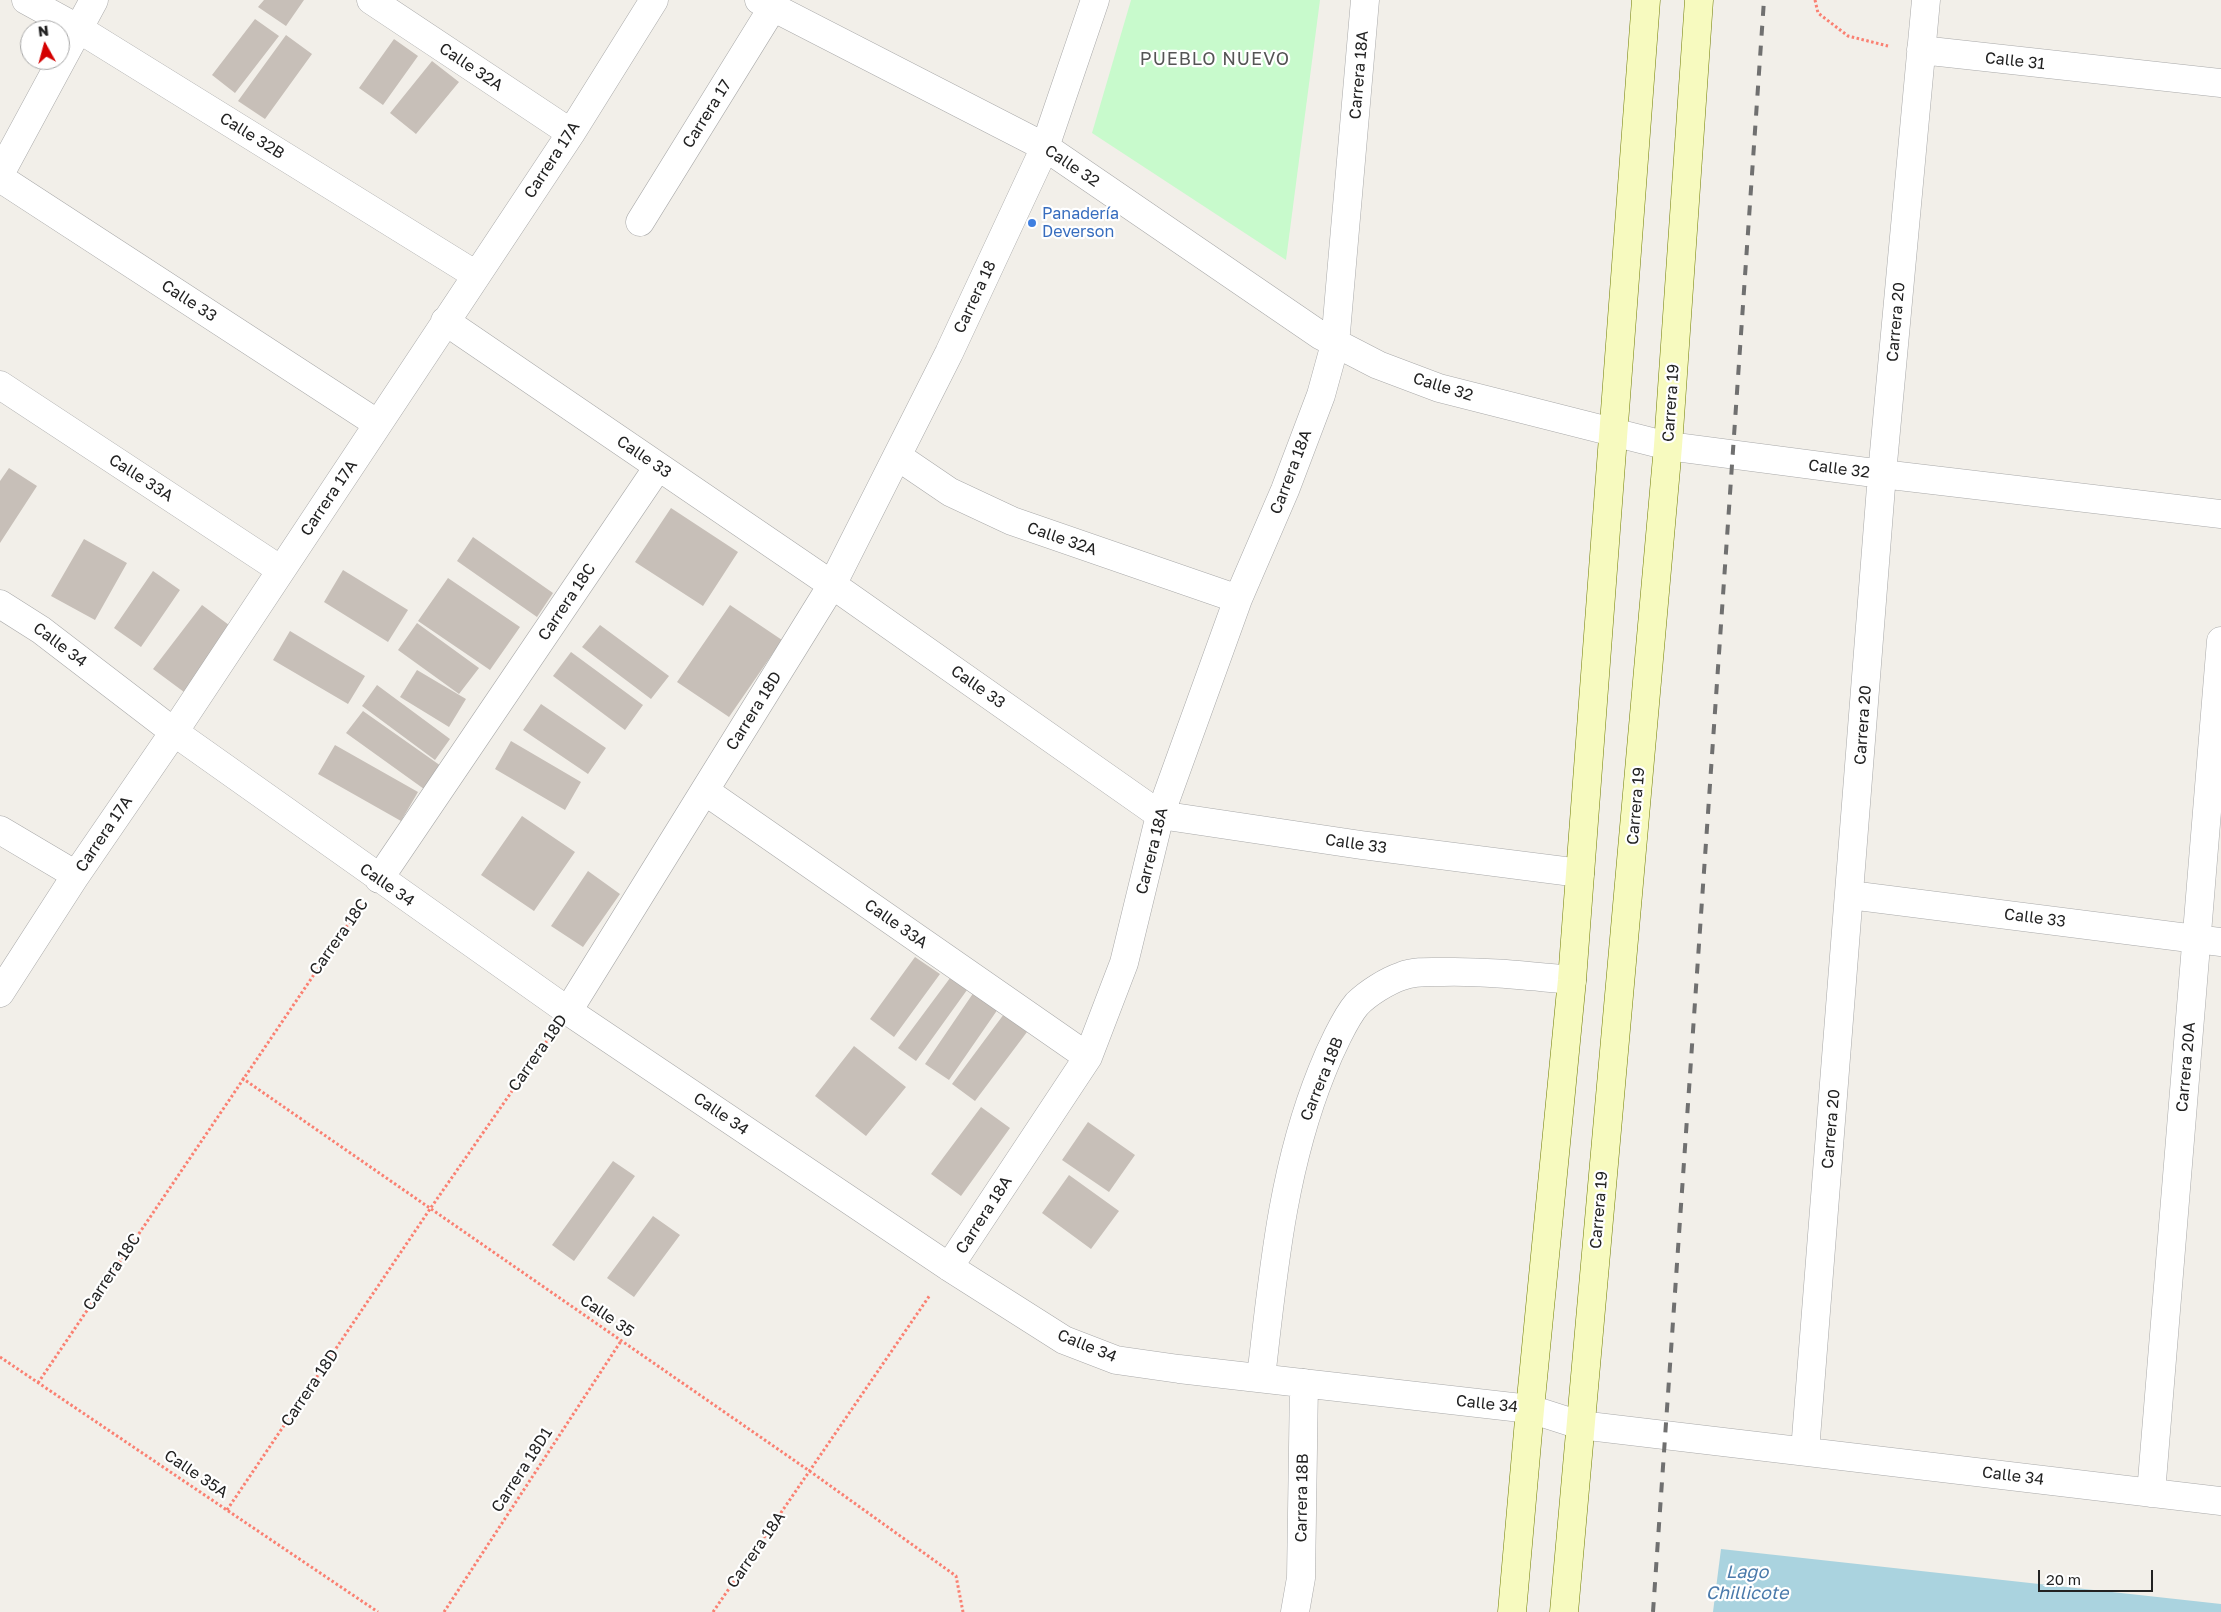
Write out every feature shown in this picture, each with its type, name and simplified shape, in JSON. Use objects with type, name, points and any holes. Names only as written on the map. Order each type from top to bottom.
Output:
[{"type":"main road","points":[[1512,1612],[1572,980],[1646,0]]},
{"type":"main road","name":"Carrera 19","points":[[1564,1612],[1668,446],[1699,0]]},
{"type":"street","name":"Calle 32B","points":[[26,0],[79,29],[476,275]]},
{"type":"street","points":[[0,176],[94,0]]},
{"type":"street","name":"Calle 32A","points":[[371,0],[571,133]]},
{"type":"street","name":"Carrera 17A","points":[[0,993],[571,133],[654,0]]},
{"type":"street","name":"Carrera 18","points":[[832,585],[949,353],[1045,147],[1096,0]]},
{"type":"street","name":"Carrera 18A","points":[[950,1267],[1088,1057],[1124,963],[1160,814],[1238,599],[1285,490],[1320,395],[1335,344],[1365,0]]},
{"type":"street","name":"Carrera 20","points":[[1805,1452],[1882,474],[1926,0]]},
{"type":"street","name":"Calle 32","points":[[766,4],[1045,147],[1320,335],[1378,365],[1440,388],[1668,446],[1882,474],[2221,514]]},
{"type":"street","name":"Carrera 17","points":[[640,222],[766,4]]},
{"type":"street","name":"Calle 31","points":[[1921,50],[2221,84]]},
{"type":"street","name":"Calle 33","points":[[0,176],[378,424]]},
{"type":"street","name":"Calle 33","points":[[445,322],[832,585],[1160,814],[1361,845],[1580,873]]},
{"type":"street","name":"Calle 33A","points":[[0,385],[281,570]]},
{"type":"street","name":"Calle 32A","points":[[897,456],[950,492],[1012,521],[1238,599]]},
{"type":"street","name":"Carrera 18C","points":[[379,879],[658,467]]},
{"type":"street","name":"Carrera 18D","points":[[568,1011],[832,585]]},
{"type":"street","name":"Calle 34","points":[[0,604],[41,630],[174,732],[379,879],[568,1011],[950,1267],[1064,1340],[1116,1360],[1530,1409],[1580,1425],[2221,1501]]},
{"type":"street","name":"Carrera 20A","points":[[2151,1493],[2209,940],[2221,641]]},
{"type":"street","name":"Calle 33A","points":[[705,791],[1088,1057]]},
{"type":"street","points":[[0,830],[76,876]]},
{"type":"street","name":"Calle 33","points":[[1850,895],[2209,940]]},
{"type":"street","name":"Carrera 18B","points":[[1261,1378],[1278,1233],[1290,1171],[1309,1102],[1327,1058],[1357,1005],[1380,987],[1402,976],[1428,972],[1470,971],[1572,980]]},
{"type":"street","name":"Carrera 18B","points":[[1295,1612],[1301,1578],[1304,1383]]},
{"type":"path","points":[[1815,0],[1818,13],[1848,36],[1877,44],[1921,50]]},
{"type":"path","name":"Carrera 18C","points":[[38,1383],[242,1078],[379,879]]},
{"type":"path","name":"Carrera 18D","points":[[227,1510],[430,1209],[568,1011]]},
{"type":"path","name":"Calle 35","points":[[242,1078],[811,1472],[956,1576],[963,1612]]},
{"type":"path","name":"Carrera 18A","points":[[713,1612],[811,1472],[950,1267]]},
{"type":"path","name":"Carrera 18D1","points":[[444,1612],[622,1341]]},
{"type":"path","name":"Calle 35A","points":[[0,1358],[378,1612]]},
{"type":"green space","points":[[1131,0],[1320,0],[1286,260],[1092,133]]},
{"type":"water","name":"Lago Chillicote","points":[[1721,1549],[2221,1604],[2221,1612],[1713,1612]]},
{"type":"building","points":[[264,0],[304,0],[286,26],[258,7]]},
{"type":"building","points":[[255,19],[279,36],[235,93],[212,75]]},
{"type":"building","points":[[286,35],[312,54],[265,119],[238,101]]},
{"type":"building","points":[[394,39],[418,56],[383,105],[359,88]]},
{"type":"building","points":[[432,61],[459,82],[416,134],[390,113]]},
{"type":"building","points":[[9,468],[37,486],[0,543],[0,481]]},
{"type":"building","points":[[671,508],[738,552],[703,606],[635,562]]},
{"type":"building","points":[[473,537],[553,593],[537,617],[457,561]]},
{"type":"building","points":[[84,539],[127,563],[95,620],[51,596]]},
{"type":"building","points":[[343,570],[408,610],[388,642],[324,602]]},
{"type":"building","points":[[153,571],[180,590],[141,647],[114,628]]},
{"type":"building","points":[[448,578],[520,627],[490,670],[418,621]]},
{"type":"building","points":[[202,605],[233,628],[184,692],[153,669]]},
{"type":"building","points":[[730,605],[782,640],[729,717],[677,682]]},
{"type":"building","points":[[417,623],[479,668],[459,694],[398,650]]},
{"type":"building","points":[[600,625],[669,676],[651,699],[582,647]]},
{"type":"building","points":[[290,631],[365,676],[348,704],[273,660]]},
{"type":"building","points":[[571,652],[643,705],[625,730],[553,676]]},
{"type":"building","points":[[417,670],[466,699],[449,727],[400,697]]},
{"type":"building","points":[[377,685],[450,739],[435,760],[362,706]]},
{"type":"building","points":[[541,704],[606,748],[588,774],[523,730]]},
{"type":"building","points":[[363,711],[441,766],[424,789],[346,733]]},
{"type":"building","points":[[511,741],[581,782],[565,810],[495,769]]},
{"type":"building","points":[[335,745],[418,792],[401,821],[318,774]]},
{"type":"building","points":[[522,816],[575,852],[534,911],[481,875]]},
{"type":"building","points":[[588,871],[620,894],[583,947],[551,926]]},
{"type":"building","points":[[915,957],[940,974],[894,1037],[870,1019]]},
{"type":"building","points":[[950,978],[967,990],[916,1061],[898,1048]]},
{"type":"building","points":[[974,992],[998,1009],[949,1080],[925,1064]]},
{"type":"building","points":[[1004,1014],[1027,1032],[975,1101],[952,1084]]},
{"type":"building","points":[[854,1046],[906,1087],[866,1136],[815,1096]]},
{"type":"building","points":[[981,1107],[1010,1128],[961,1196],[931,1174]]},
{"type":"building","points":[[1088,1122],[1135,1155],[1109,1192],[1062,1160]]},
{"type":"building","points":[[613,1161],[635,1176],[574,1261],[552,1245]]},
{"type":"building","points":[[1069,1175],[1119,1211],[1091,1249],[1042,1213]]},
{"type":"building","points":[[653,1216],[680,1235],[634,1297],[607,1278]]},
{"type":"railway","points":[[1653,1612],[1764,0]]},
{"type":"place","name":"Panadería Deverson","points":[[1032,223]]},
{"type":"district","name":"PUEBLO NUEVO","points":[[1215,59]]}]
